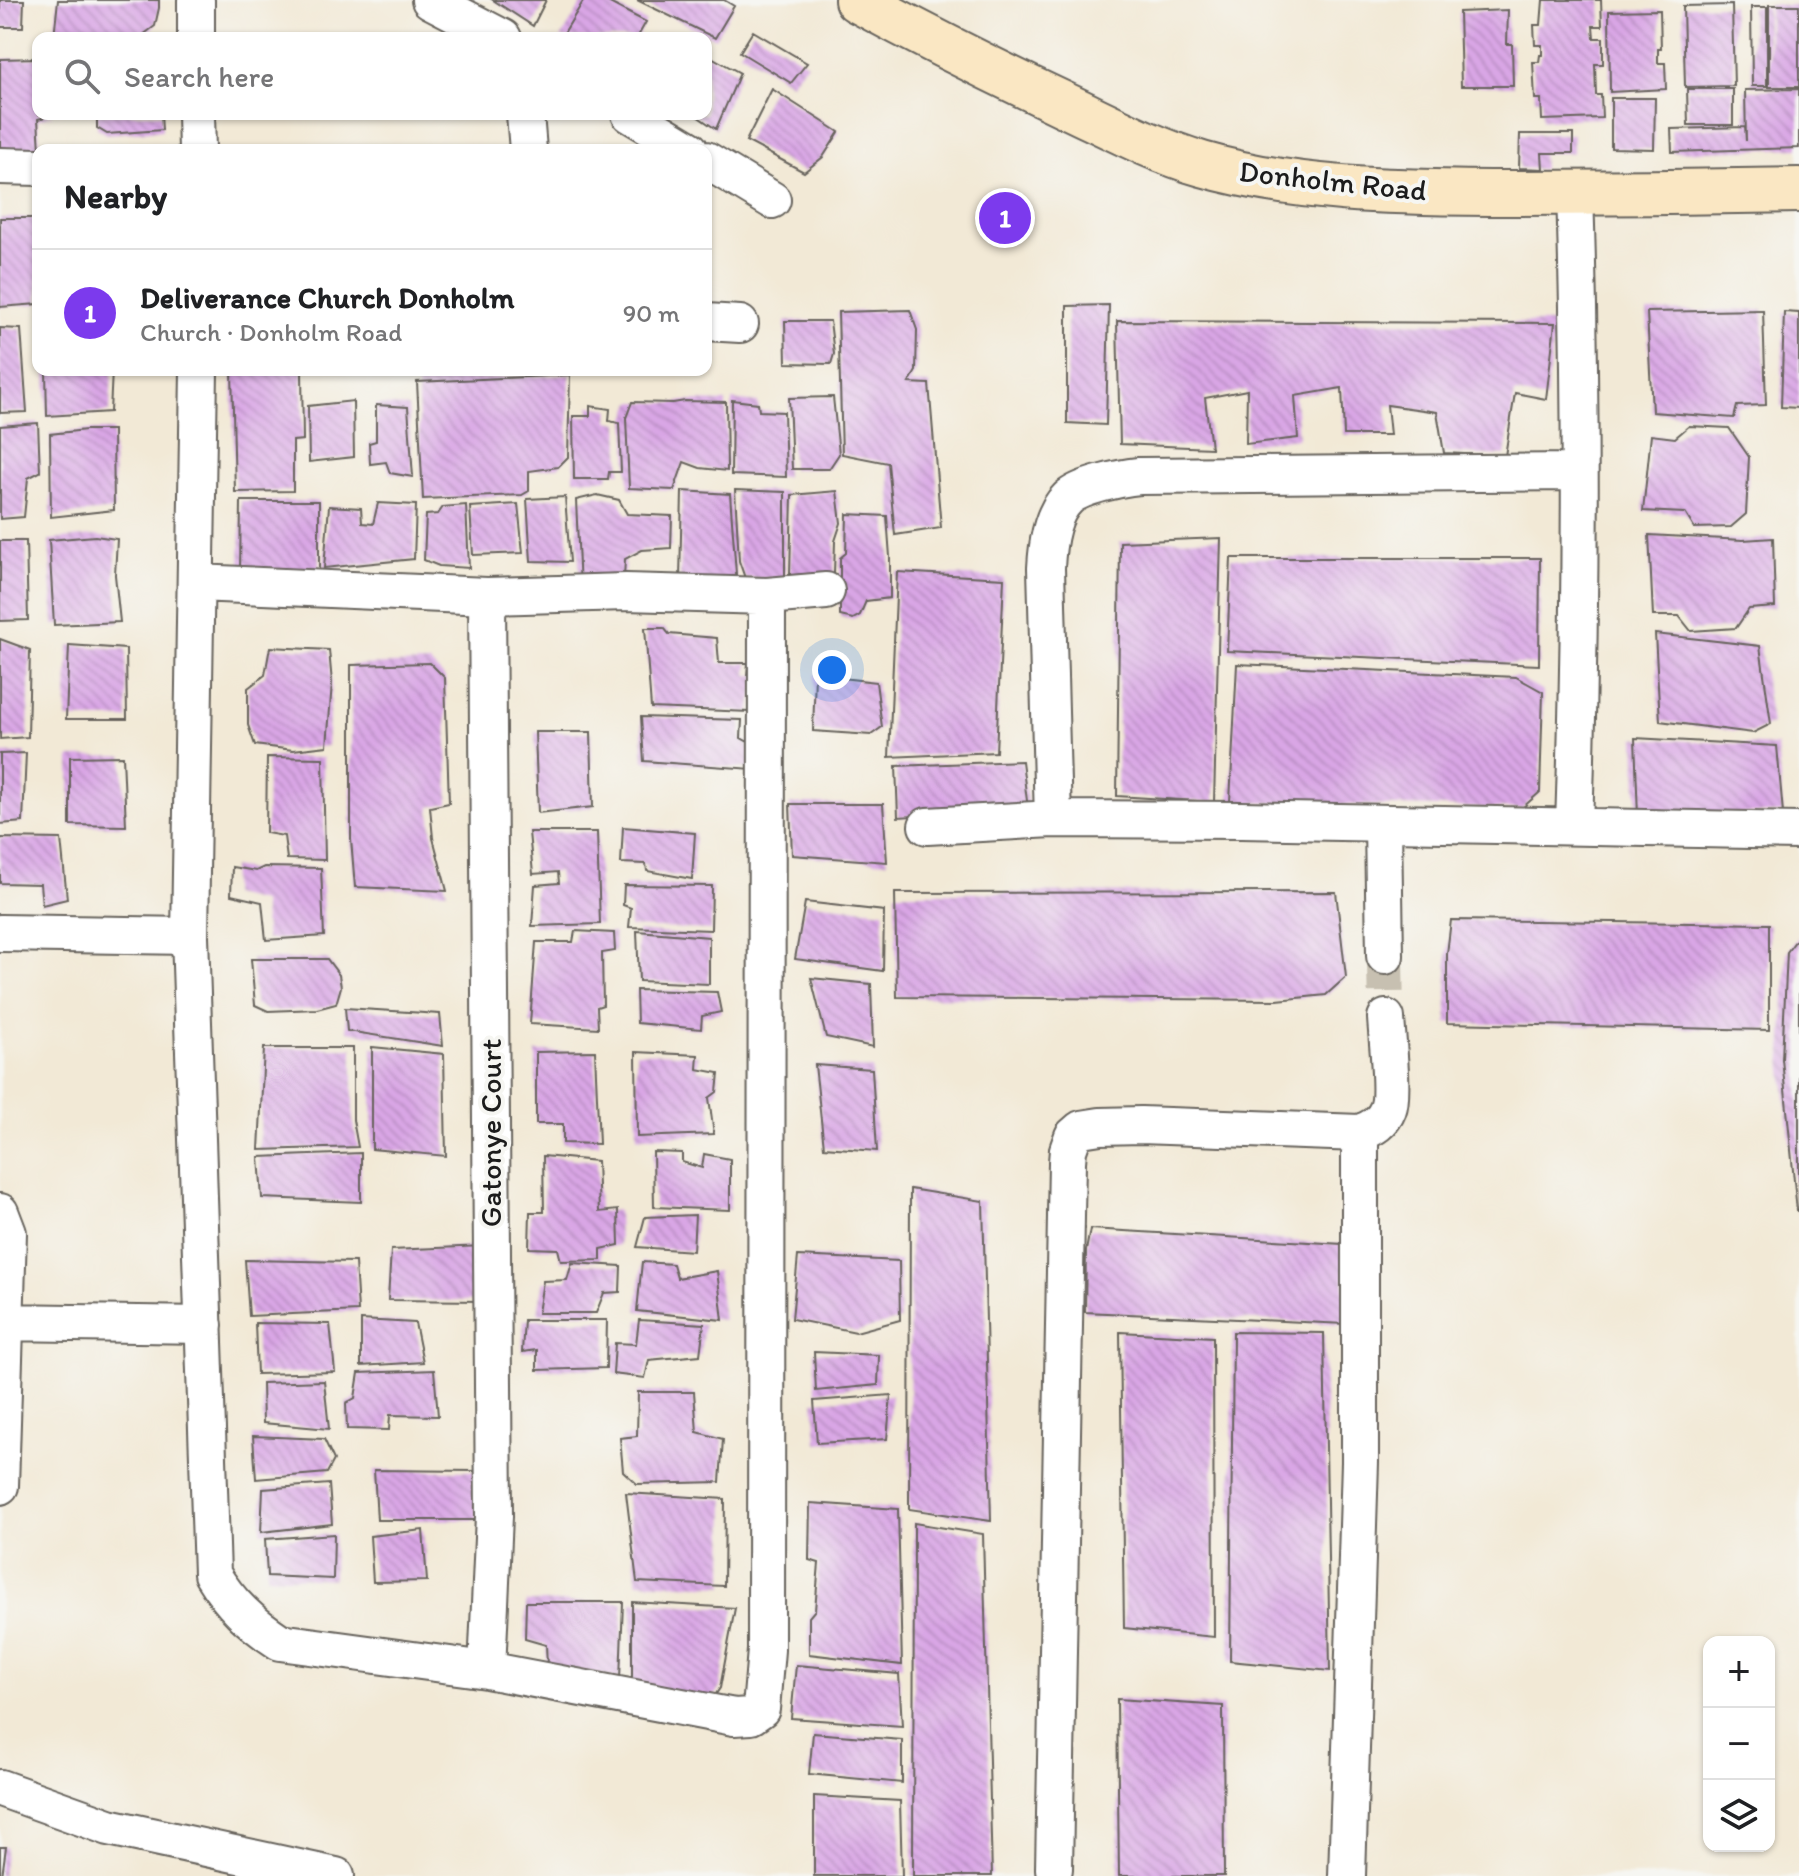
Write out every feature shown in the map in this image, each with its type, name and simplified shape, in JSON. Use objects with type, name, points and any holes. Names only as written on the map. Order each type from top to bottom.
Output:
[{"type":"main road","name":"Donholm Road","points":[[857,0],[975,62],[1145,142],[1199,163],[1306,185],[1381,192],[1799,190]]},
{"type":"street","points":[[196,0],[196,32]]},
{"type":"street","points":[[430,0],[491,32]]},
{"type":"street","points":[[196,120],[197,144]]},
{"type":"street","points":[[526,120],[528,144]]},
{"type":"street","points":[[640,120],[680,144]]},
{"type":"street","points":[[712,164],[772,200]]},
{"type":"street","points":[[0,166],[32,167]]},
{"type":"street","points":[[1574,826],[1580,661],[1580,348],[1575,193]]},
{"type":"street","points":[[199,376],[190,936],[212,1574],[226,1597],[251,1623],[280,1642],[487,1670],[734,1717],[751,1716],[762,1704],[766,1650],[767,596]]},
{"type":"street","points":[[1053,819],[1047,546],[1055,520],[1068,498],[1115,479],[1139,476],[1578,472]]},
{"type":"street","points":[[197,583],[487,596],[626,592],[767,596],[826,591]]},
{"type":"street","name":"Gatonye Court","points":[[487,596],[494,1516],[487,1670]]},
{"type":"street","points":[[927,826],[1053,819],[1241,820],[1799,831]]},
{"type":"street","points":[[1383,824],[1385,956]]},
{"type":"street","points":[[0,933],[190,936]]},
{"type":"street","points":[[1054,1869],[1067,1178],[1068,1150],[1073,1136],[1087,1128],[1141,1125],[1360,1133],[1373,1128],[1383,1119],[1390,1105],[1386,1018]]},
{"type":"street","points":[[1347,1876],[1360,1462],[1360,1133]]},
{"type":"street","points":[[0,1212],[8,1233],[0,1486]]},
{"type":"street","points":[[6,1322],[204,1325]]},
{"type":"street","points":[[0,1788],[109,1827],[336,1876]]},
{"type":"building","points":[[0,0],[24,0],[23,27],[0,27]]},
{"type":"building","points":[[58,0],[159,0],[155,26],[147,32],[55,32]]},
{"type":"building","points":[[493,0],[546,0],[533,26]]},
{"type":"building","points":[[584,0],[604,0],[646,22],[640,32],[565,32]]},
{"type":"building","points":[[637,0],[724,0],[734,6],[715,38],[712,32],[703,32]]},
{"type":"building","points":[[1543,0],[1601,0],[1602,26],[1593,26],[1594,38],[1603,38],[1603,64],[1595,64],[1596,95],[1601,95],[1602,118],[1542,120],[1541,99],[1535,99],[1533,62],[1539,62],[1542,55],[1542,45],[1535,45],[1534,25],[1541,25]]},
{"type":"building","points":[[1732,5],[1734,86],[1685,87],[1683,6]]},
{"type":"building","points":[[1769,5],[1799,5],[1799,87],[1769,87]]},
{"type":"building","points":[[1751,7],[1767,7],[1767,86],[1752,86]]},
{"type":"building","points":[[1508,10],[1507,44],[1512,44],[1513,86],[1461,86],[1459,12]]},
{"type":"building","points":[[1660,10],[1661,49],[1658,49],[1658,63],[1665,63],[1666,89],[1610,92],[1609,11]]},
{"type":"building","points":[[753,31],[807,63],[791,83],[740,52]]},
{"type":"building","points":[[712,57],[740,73],[716,129],[703,120],[712,120]]},
{"type":"building","points":[[32,58],[32,120],[38,120],[40,144],[32,144],[32,151],[0,154],[0,59]]},
{"type":"building","points":[[772,89],[839,132],[823,157],[804,172],[746,141]]},
{"type":"building","points":[[1687,89],[1733,89],[1733,125],[1688,125]]},
{"type":"building","points":[[1799,89],[1799,148],[1672,152],[1671,129],[1745,127],[1746,141],[1745,90]]},
{"type":"building","points":[[1611,98],[1655,98],[1654,149],[1611,148]]},
{"type":"building","points":[[97,120],[161,120],[162,130],[107,134],[97,128]]},
{"type":"building","points":[[1520,134],[1573,134],[1573,153],[1542,153],[1543,169],[1519,168]]},
{"type":"building","points":[[0,218],[32,218],[32,304],[0,307]]},
{"type":"building","points":[[1109,305],[1106,425],[1067,423],[1067,306]]},
{"type":"building","points":[[910,310],[917,330],[916,371],[909,383],[929,384],[941,528],[895,535],[888,463],[842,454],[838,312]]},
{"type":"building","points":[[1763,310],[1766,405],[1737,406],[1734,418],[1652,412],[1647,312]]},
{"type":"building","points":[[1784,312],[1799,313],[1799,408],[1781,407]]},
{"type":"building","points":[[785,321],[830,321],[834,354],[831,364],[786,363]]},
{"type":"building","points":[[1117,321],[1555,323],[1546,399],[1515,393],[1505,456],[1444,453],[1437,412],[1387,405],[1390,435],[1344,435],[1342,388],[1295,396],[1298,438],[1246,444],[1247,390],[1205,398],[1211,448],[1120,444]]},
{"type":"building","points":[[0,328],[21,329],[27,412],[0,413]]},
{"type":"building","points":[[46,376],[112,376],[110,412],[47,416]]},
{"type":"building","points":[[232,376],[302,376],[303,440],[293,441],[293,491],[235,492]]},
{"type":"building","points":[[570,376],[568,457],[558,467],[529,471],[529,491],[522,495],[423,499],[417,382]]},
{"type":"building","points":[[833,397],[839,454],[829,469],[792,469],[789,398]]},
{"type":"building","points":[[732,400],[758,403],[759,411],[784,412],[786,477],[731,475]]},
{"type":"building","points":[[353,401],[354,457],[309,462],[308,406]]},
{"type":"building","points":[[632,402],[726,402],[727,471],[700,468],[684,462],[674,490],[629,488],[626,418]]},
{"type":"building","points":[[376,405],[408,407],[413,477],[390,473],[386,462],[370,464],[369,443],[376,441]]},
{"type":"building","points":[[590,406],[610,409],[609,421],[619,423],[621,472],[609,472],[608,479],[574,479],[573,416],[590,416]]},
{"type":"building","points":[[38,423],[40,472],[28,478],[24,517],[0,519],[0,426]]},
{"type":"building","points":[[1689,426],[1729,428],[1749,457],[1746,514],[1731,527],[1694,528],[1685,513],[1643,511],[1651,435],[1675,438]]},
{"type":"building","points":[[113,430],[114,510],[51,517],[50,434]]},
{"type":"building","points":[[735,490],[785,492],[785,579],[745,578],[739,561]]},
{"type":"building","points":[[682,491],[730,494],[737,587],[680,580]]},
{"type":"building","points":[[837,491],[841,523],[835,541],[834,574],[790,575],[792,495]]},
{"type":"building","points":[[597,495],[619,500],[627,514],[672,516],[671,548],[642,550],[625,559],[624,578],[580,588],[576,500]]},
{"type":"building","points":[[565,497],[570,562],[531,561],[527,499]]},
{"type":"building","points":[[241,501],[319,501],[319,577],[240,574]]},
{"type":"building","points":[[378,503],[416,505],[414,559],[324,568],[329,506],[361,508],[362,523],[373,524]]},
{"type":"building","points":[[518,504],[523,553],[473,555],[470,507]]},
{"type":"building","points":[[466,505],[469,568],[439,566],[424,560],[426,515],[438,514],[443,507]]},
{"type":"building","points":[[847,514],[887,516],[890,557],[890,598],[866,601],[860,615],[853,619],[840,616],[840,558],[846,553]]},
{"type":"building","points":[[1649,535],[1743,540],[1773,538],[1775,607],[1749,609],[1736,628],[1691,631],[1679,616],[1653,616]]},
{"type":"building","points":[[95,536],[117,539],[115,575],[120,622],[54,625],[49,540]]},
{"type":"building","points":[[1221,538],[1214,802],[1117,796],[1120,542]]},
{"type":"building","points":[[0,541],[26,541],[28,620],[0,621]]},
{"type":"building","points":[[1231,558],[1540,558],[1539,665],[1227,651]]},
{"type":"building","points":[[897,572],[1004,578],[996,752],[889,757]]},
{"type":"building","points":[[645,628],[664,628],[669,634],[717,638],[719,663],[748,663],[747,675],[757,675],[750,712],[651,708]]},
{"type":"building","points":[[1655,634],[1760,646],[1771,724],[1753,733],[1660,721]]},
{"type":"building","points":[[0,639],[30,650],[28,737],[0,739]]},
{"type":"building","points":[[69,645],[126,649],[127,719],[66,719]]},
{"type":"building","points":[[270,647],[329,650],[332,683],[327,746],[293,750],[255,745],[248,725],[248,688],[265,675]]},
{"type":"building","points":[[430,663],[445,678],[449,803],[430,807],[433,838],[447,891],[355,887],[351,839],[351,665]]},
{"type":"building","points":[[1237,664],[1516,677],[1543,692],[1540,792],[1521,809],[1230,802]]},
{"type":"building","points":[[815,675],[876,682],[882,727],[871,735],[813,731]]},
{"type":"building","points":[[641,717],[742,720],[741,738],[748,742],[752,769],[644,761]]},
{"type":"building","points":[[535,732],[591,732],[593,807],[538,813]]},
{"type":"building","points":[[1635,738],[1777,746],[1783,813],[1638,816]]},
{"type":"building","points":[[26,753],[23,822],[0,824],[0,754]]},
{"type":"building","points":[[123,756],[126,826],[70,825],[70,757]]},
{"type":"building","points":[[267,757],[323,758],[325,860],[287,859],[284,836],[266,833]]},
{"type":"building","points":[[1022,761],[1028,809],[898,817],[896,766]]},
{"type":"building","points":[[790,804],[883,804],[887,862],[792,855]]},
{"type":"building","points":[[623,827],[695,833],[692,879],[647,871],[646,864],[621,863]]},
{"type":"building","points":[[529,832],[597,832],[600,924],[532,926],[535,885],[559,883],[558,872],[533,874]]},
{"type":"building","points":[[0,838],[61,839],[67,899],[42,905],[40,884],[0,883]]},
{"type":"building","points":[[232,867],[256,871],[264,867],[321,868],[324,936],[266,940],[262,902],[231,895]]},
{"type":"building","points":[[624,885],[712,886],[711,930],[629,927],[631,908],[623,905]]},
{"type":"building","points":[[1336,892],[1346,977],[1326,995],[1277,1000],[897,997],[895,893]]},
{"type":"building","points":[[805,902],[884,911],[883,971],[795,959]]},
{"type":"building","points":[[1451,920],[1769,924],[1769,1030],[1447,1023],[1447,954]]},
{"type":"building","points":[[575,931],[614,933],[615,951],[602,953],[603,1005],[597,1007],[598,1028],[530,1024],[536,942],[573,942]]},
{"type":"building","points":[[637,931],[709,937],[709,984],[639,981]]},
{"type":"building","points":[[1799,936],[1797,1211],[1782,1059],[1787,952]]},
{"type":"building","points":[[251,959],[327,959],[339,975],[341,987],[336,1004],[317,1009],[268,1011],[255,1005]]},
{"type":"building","points":[[811,978],[871,984],[873,1047],[826,1037]]},
{"type":"building","points":[[636,990],[717,992],[721,1012],[702,1016],[701,1029],[637,1023]]},
{"type":"building","points":[[345,1008],[440,1014],[443,1046],[347,1031]]},
{"type":"building","points":[[372,1047],[444,1054],[446,1156],[372,1149]]},
{"type":"building","points":[[264,1048],[353,1048],[353,1120],[358,1147],[259,1150]]},
{"type":"building","points":[[595,1051],[599,1144],[563,1143],[563,1124],[536,1124],[536,1052]]},
{"type":"building","points":[[636,1052],[698,1055],[697,1069],[719,1073],[717,1092],[709,1098],[714,1134],[637,1137]]},
{"type":"building","points":[[815,1065],[872,1069],[877,1151],[824,1147]]},
{"type":"building","points":[[653,1152],[682,1153],[682,1162],[702,1168],[704,1154],[730,1159],[730,1210],[654,1207]]},
{"type":"building","points":[[361,1153],[361,1202],[262,1198],[259,1157]]},
{"type":"building","points":[[543,1156],[597,1161],[599,1212],[618,1210],[619,1245],[601,1249],[601,1260],[561,1261],[558,1249],[529,1248],[530,1212],[544,1212]]},
{"type":"building","points":[[910,1189],[983,1201],[991,1521],[909,1509]]},
{"type":"building","points":[[695,1215],[693,1251],[637,1247],[645,1217]]},
{"type":"building","points":[[1090,1229],[1343,1244],[1345,1324],[1085,1312],[1086,1251]]},
{"type":"building","points":[[483,1246],[482,1301],[388,1300],[391,1250]]},
{"type":"building","points":[[798,1256],[899,1261],[900,1320],[856,1332],[792,1319]]},
{"type":"building","points":[[245,1260],[355,1262],[358,1311],[249,1316]]},
{"type":"building","points":[[642,1262],[673,1264],[677,1278],[717,1271],[723,1320],[637,1311]]},
{"type":"building","points":[[572,1263],[621,1266],[620,1292],[604,1293],[596,1313],[538,1313],[543,1281],[567,1280]]},
{"type":"building","points":[[361,1320],[415,1323],[423,1362],[361,1366]]},
{"type":"building","points":[[524,1320],[607,1320],[606,1368],[537,1370],[537,1350],[522,1352]]},
{"type":"building","points":[[639,1320],[704,1324],[700,1355],[649,1360],[645,1378],[613,1374],[615,1343],[636,1344]]},
{"type":"building","points":[[255,1323],[330,1324],[335,1372],[257,1374]]},
{"type":"building","points":[[1120,1332],[1213,1337],[1214,1637],[1124,1628]]},
{"type":"building","points":[[1233,1332],[1324,1333],[1330,1671],[1230,1661]]},
{"type":"building","points":[[814,1352],[879,1355],[878,1385],[816,1391]]},
{"type":"building","points":[[434,1370],[438,1416],[390,1415],[389,1430],[347,1429],[346,1403],[355,1398],[359,1373]]},
{"type":"building","points":[[324,1381],[329,1429],[263,1423],[262,1383]]},
{"type":"building","points":[[638,1392],[694,1392],[697,1432],[723,1439],[720,1482],[637,1484],[623,1471],[620,1438],[637,1436]]},
{"type":"building","points":[[891,1395],[887,1439],[817,1443],[814,1401]]},
{"type":"building","points":[[253,1436],[324,1439],[334,1460],[327,1473],[256,1479]]},
{"type":"building","points":[[374,1470],[476,1471],[477,1520],[377,1520]]},
{"type":"building","points":[[329,1484],[332,1524],[261,1532],[263,1489]]},
{"type":"building","points":[[626,1493],[725,1499],[724,1586],[637,1582]]},
{"type":"building","points":[[810,1503],[898,1509],[902,1665],[809,1654],[809,1617],[815,1610],[819,1563],[809,1560]]},
{"type":"building","points":[[914,1523],[983,1534],[992,1876],[913,1876]]},
{"type":"building","points":[[423,1530],[427,1581],[373,1582],[370,1536]]},
{"type":"building","points":[[334,1534],[333,1579],[267,1576],[265,1539]]},
{"type":"building","points":[[526,1602],[623,1602],[620,1679],[547,1665],[546,1645],[525,1639]]},
{"type":"building","points":[[632,1602],[735,1608],[720,1688],[711,1701],[632,1689]]},
{"type":"building","points":[[796,1665],[899,1674],[902,1726],[791,1718]]},
{"type":"building","points":[[1117,1699],[1223,1706],[1224,1876],[1119,1876]]},
{"type":"building","points":[[813,1733],[902,1740],[902,1783],[809,1774]]},
{"type":"building","points":[[814,1796],[900,1801],[902,1876],[814,1876]]},
{"type":"building","points":[[0,1847],[6,1847],[2,1876],[0,1876]]},
{"type":"tunnel","points":[[1385,956],[1386,1018]]},
{"type":"place","name":"Deliverance Church Donholm","points":[[1005,218]]}]
